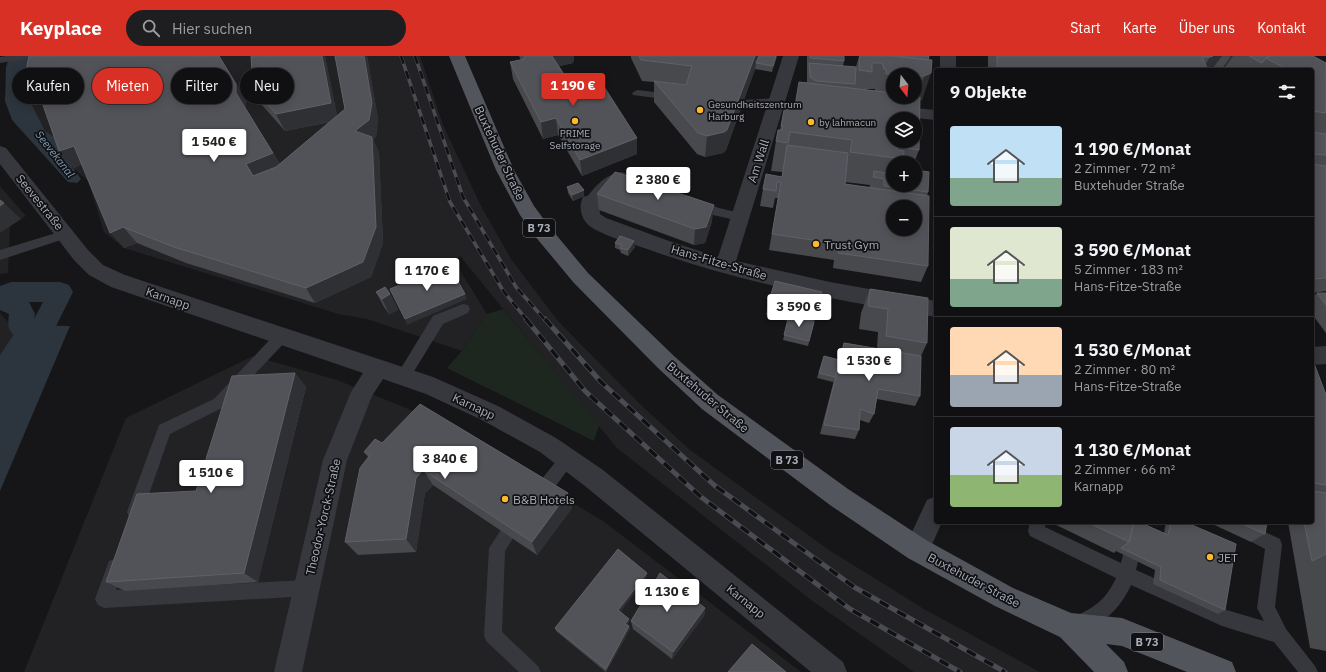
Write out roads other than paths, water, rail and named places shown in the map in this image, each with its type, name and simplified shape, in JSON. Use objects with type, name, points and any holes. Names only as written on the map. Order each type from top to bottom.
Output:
[{"type":"main road","name":"Buxtehuder Straße","points":[[457,56],[516,191],[540,230],[581,278],[650,347],[710,402],[839,497],[917,549],[1004,597],[1070,628],[1114,672]]},
{"type":"main road","name":"Buxtehuder Straße","points":[[1070,628],[1122,632],[1222,672]]},
{"type":"street","name":"Am Wall","points":[[725,266],[740,217],[785,102],[791,56]]},
{"type":"street","points":[[948,56],[948,68]]},
{"type":"street","points":[[872,109],[934,114]]},
{"type":"street","name":"Seevestraße","points":[[0,152],[66,234]]},
{"type":"street","name":"Hans-Fitze-Straße","points":[[590,202],[590,213],[599,223],[725,266],[835,291],[934,309]]},
{"type":"street","name":"Karnapp","points":[[66,234],[81,255],[96,270],[118,281],[432,387],[490,413],[548,445],[594,478],[833,672]]},
{"type":"street","name":"Theodor-Yorck-Straße","points":[[288,672],[336,460],[362,392],[378,369]]},
{"type":"street","points":[[917,549],[934,512]]},
{"type":"lane","points":[[3,60],[25,56]]},
{"type":"lane","points":[[637,93],[681,97]]},
{"type":"lane","points":[[743,103],[785,102]]},
{"type":"lane","points":[[590,202],[602,186],[619,176],[634,181]]},
{"type":"lane","points":[[685,200],[717,212],[740,217]]},
{"type":"lane","points":[[0,255],[66,234]]},
{"type":"lane","points":[[403,377],[438,320],[462,310]]},
{"type":"lane","points":[[130,526],[164,430],[219,403],[282,336]]},
{"type":"lane","points":[[543,490],[567,459]]},
{"type":"lane","points":[[1038,524],[1036,530],[1126,574],[1222,617],[1280,635]]},
{"type":"lane","points":[[1070,628],[1098,615],[1108,607],[1119,591],[1126,574],[1138,524]]},
{"type":"lane","points":[[1252,534],[1274,544],[1266,608],[1280,635],[1309,672]]},
{"type":"lane","points":[[507,535],[497,548],[493,636],[532,672]]},
{"type":"lane","points":[[120,555],[104,599],[307,588]]},
{"type":"water","points":[[10,56],[34,56],[32,68],[12,68],[12,104],[32,104],[45,131],[62,142],[73,168],[81,179],[77,183],[68,182],[12,120],[5,101],[6,67]]},
{"type":"water","points":[[20,325],[70,326],[0,491],[0,355]]},
{"type":"waterway","name":"Seevekanal","points":[[0,399],[44,325],[60,292],[11,292],[2,295],[1,298],[3,301],[19,307],[22,314],[20,325],[35,339]]},
{"type":"railway","points":[[401,56],[450,202],[504,292],[527,320]]},
{"type":"railway","points":[[415,56],[463,197],[516,287],[545,320]]},
{"type":"railway","points":[[526,319],[585,391],[701,497],[850,609],[960,672]]},
{"type":"railway","points":[[545,319],[601,382],[714,485],[854,587],[1005,672]]},
{"type":"place","name":"Gesundheitszentrum Harburg","points":[[700,110]]},
{"type":"place","name":"PRIME Selfstorage","points":[[575,121]]},
{"type":"place","name":"by lahmacun","points":[[811,122]]},
{"type":"place","name":"Trust Gym","points":[[816,244]]},
{"type":"place","name":"B&B Hotels","points":[[505,499]]},
{"type":"place","name":"JET","points":[[1210,557]]}]
